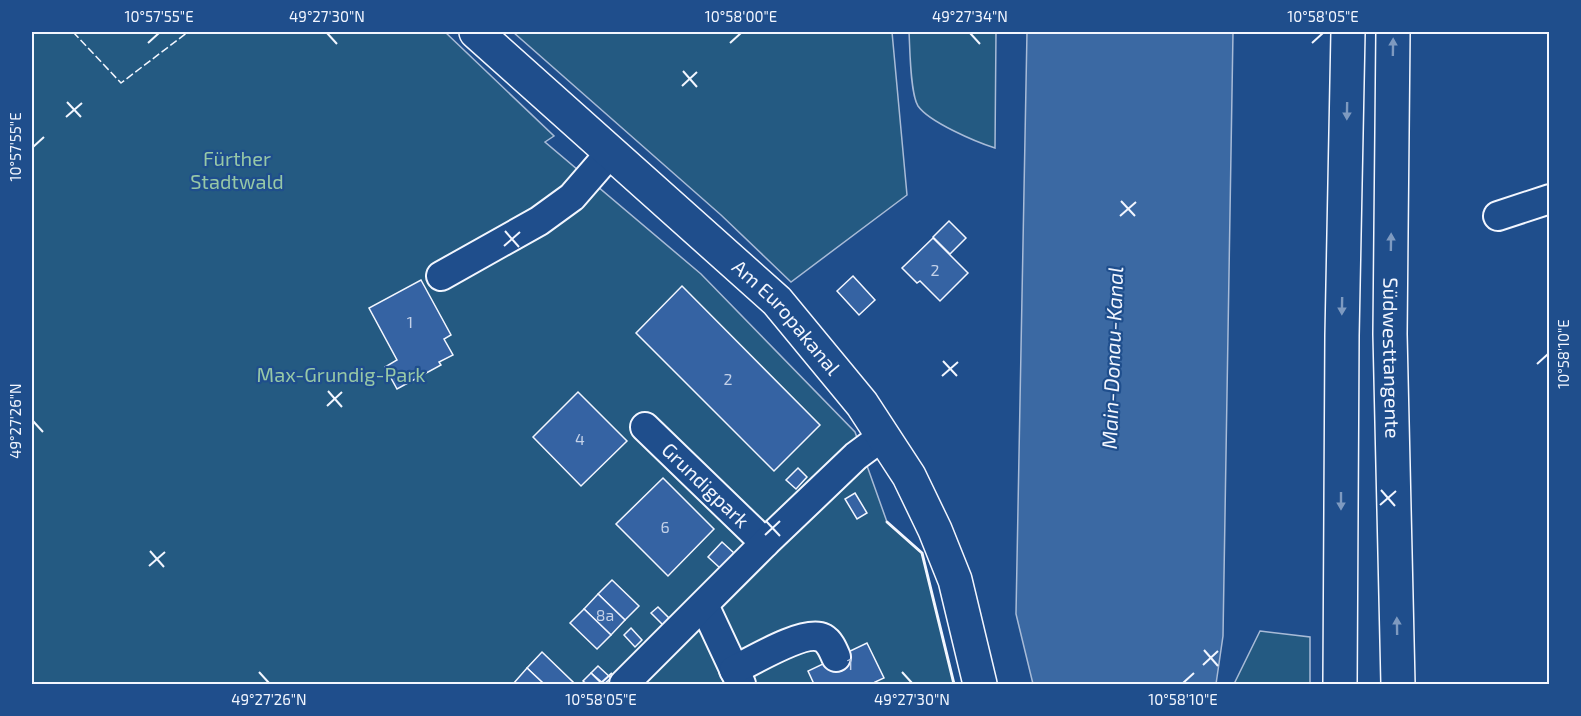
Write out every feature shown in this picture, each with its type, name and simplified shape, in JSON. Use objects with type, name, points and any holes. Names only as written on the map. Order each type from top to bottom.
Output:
[{"type":"main road","name":"Am Europakanal","points":[[476,32],[777,301],[862,404],[909,476],[935,530],[955,580],[980,684]]},
{"type":"main road","points":[[1340,684],[1342,336],[1348,32]]},
{"type":"main road","name":"Südwesttangente","points":[[1394,32],[1390,334],[1398,684]]},
{"type":"street","points":[[441,276],[539,221],[572,197],[611,152]]},
{"type":"street","points":[[1498,216],[1550,199]]},
{"type":"street","name":"Grundigpark","points":[[645,427],[765,543]]},
{"type":"street","name":"Grundigpark","points":[[624,684],[765,543],[856,456],[883,436]]},
{"type":"street","points":[[704,605],[737,677],[795,640],[813,636],[822,637],[830,644],[836,657]]},
{"type":"green space","name":"Max-Grundig-Park","points":[[32,32],[445,32],[554,136],[545,142],[701,274],[855,432],[887,522],[922,553],[954,684],[32,684]]},
{"type":"green space","points":[[513,32],[892,32],[907,195],[791,282],[721,215]]},
{"type":"green space","points":[[909,32],[996,32],[995,148],[942,125],[918,106],[912,81]]},
{"type":"green space","points":[[1260,631],[1310,637],[1310,684],[1234,684]]},
{"type":"water","name":"Main-Donau-Kanal","points":[[1027,32],[1233,32],[1223,636],[1216,684],[1033,684],[1016,614]]},
{"type":"building","points":[[949,221],[966,238],[950,254],[933,237]]},
{"type":"building","points":[[933,238],[968,273],[940,301],[920,281],[917,283],[902,268]]},
{"type":"building","points":[[853,276],[875,300],[859,315],[837,291]]},
{"type":"building","points":[[421,280],[451,335],[444,339],[453,355],[439,362],[441,365],[397,389],[385,367],[397,360],[369,308]]},
{"type":"building","points":[[682,286],[820,425],[774,471],[636,333]]},
{"type":"building","points":[[578,392],[627,441],[581,486],[533,437]]},
{"type":"building","points":[[798,468],[807,477],[796,489],[786,480]]},
{"type":"building","points":[[663,478],[714,529],[668,576],[616,524]]},
{"type":"building","points":[[855,493],[867,513],[857,519],[845,499]]},
{"type":"building","points":[[722,542],[734,553],[720,568],[708,557]]},
{"type":"building","points":[[612,580],[639,606],[625,620],[598,594]]},
{"type":"building","points":[[598,594],[625,620],[611,635],[584,609]]},
{"type":"building","points":[[658,607],[670,619],[663,625],[651,613]]},
{"type":"building","points":[[584,609],[611,635],[597,649],[570,623]]},
{"type":"building","points":[[631,628],[642,640],[635,647],[624,635]]},
{"type":"building","points":[[867,643],[884,678],[875,682],[876,684],[814,684],[808,671]]},
{"type":"building","points":[[542,652],[573,682],[544,684],[527,668]]},
{"type":"building","points":[[598,666],[611,678],[604,684],[591,673]]},
{"type":"building","points":[[527,668],[544,684],[513,684]]},
{"type":"building","points":[[591,673],[602,684],[587,684],[583,681]]},
{"type":"fence","points":[[73,32],[121,83],[188,32]]},
{"type":"wall","points":[[887,522],[922,553],[954,684]]},
{"type":"park label","name":"Fürther Stadtwald","points":[[237,170]]}]
